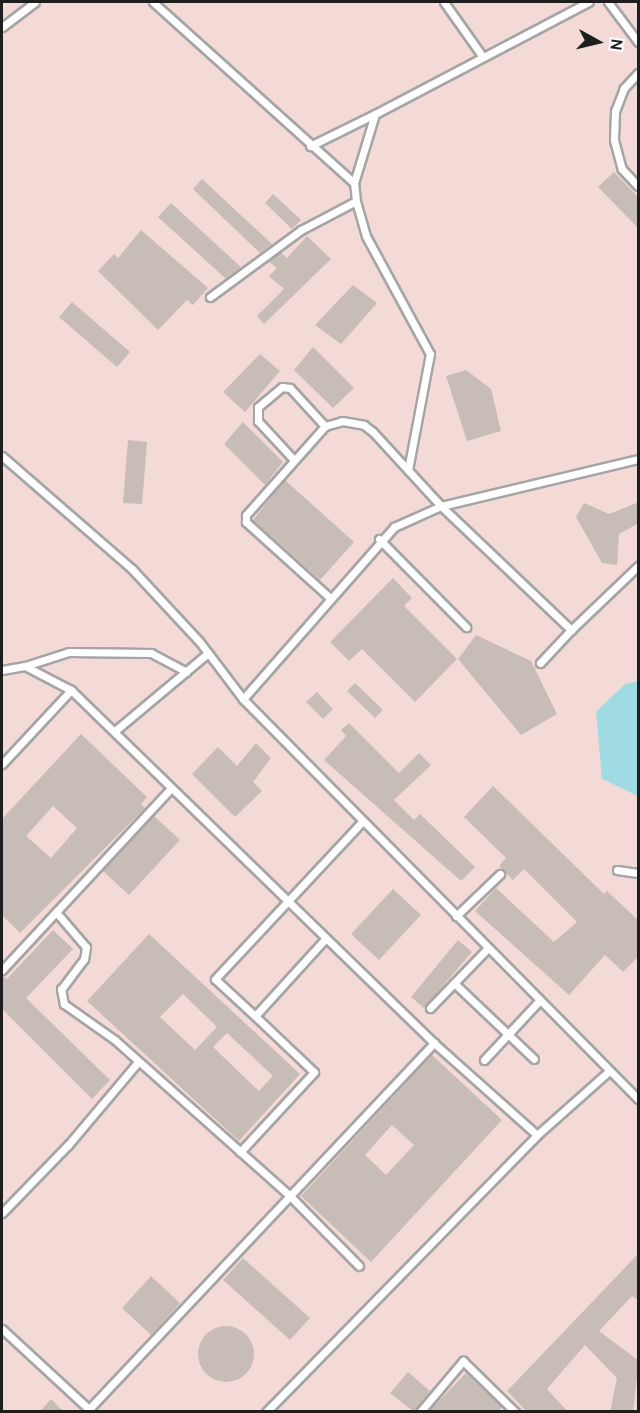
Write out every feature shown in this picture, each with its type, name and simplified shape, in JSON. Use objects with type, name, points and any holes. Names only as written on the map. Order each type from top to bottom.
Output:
[{"type":"lane","points":[[2,27],[34,2]]},
{"type":"lane","points":[[153,2],[310,147],[354,183]]},
{"type":"lane","points":[[444,2],[483,57]]},
{"type":"lane","points":[[310,147],[588,2]]},
{"type":"lane","points":[[609,2],[639,42]]},
{"type":"lane","points":[[639,73],[624,88],[615,111],[614,140],[622,169],[639,186]]},
{"type":"lane","points":[[375,114],[354,183],[356,201],[366,236],[430,354],[408,470]]},
{"type":"lane","points":[[210,297],[301,230],[356,201]]},
{"type":"lane","points":[[294,460],[258,421],[258,407],[282,387],[290,388],[325,426]]},
{"type":"lane","points":[[329,597],[246,522],[249,507],[325,426],[342,421],[364,425],[441,506],[571,630]]},
{"type":"lane","points":[[2,456],[132,569],[208,653],[243,699],[539,1001],[639,1099]]},
{"type":"lane","points":[[243,699],[379,539],[405,520],[441,506],[639,459]]},
{"type":"lane","points":[[379,539],[466,627]]},
{"type":"lane","points":[[540,663],[571,630],[639,566]]},
{"type":"lane","points":[[2,670],[25,666],[69,652],[152,653],[186,672]]},
{"type":"lane","points":[[116,730],[208,653]]},
{"type":"lane","points":[[25,666],[71,690],[116,730],[171,788],[434,1043],[537,1135]]},
{"type":"lane","points":[[2,764],[71,690]]},
{"type":"lane","points":[[2,970],[171,788]]},
{"type":"lane","points":[[240,1152],[315,1072],[215,979],[363,821]]},
{"type":"lane","points":[[617,870],[639,873]]},
{"type":"lane","points":[[456,916],[500,874]]},
{"type":"lane","points":[[56,912],[86,947],[84,959],[61,989],[64,1004],[138,1062],[290,1196],[358,1266]]},
{"type":"lane","points":[[255,1016],[326,938]]},
{"type":"lane","points":[[430,1008],[488,948]]},
{"type":"lane","points":[[454,983],[534,1059]]},
{"type":"lane","points":[[484,1060],[539,1001]]},
{"type":"lane","points":[[2,1329],[91,1410],[434,1043]]},
{"type":"lane","points":[[2,1213],[68,1145],[138,1062]]},
{"type":"lane","points":[[266,1412],[537,1135],[609,1071]]},
{"type":"lane","points":[[420,1412],[463,1361],[515,1412]]},
{"type":"shaded area","points":[[2,2],[638,2],[638,1411],[2,1411]]},
{"type":"water","points":[[638,681],[638,796],[602,779],[596,712],[625,684]]},
{"type":"building","points":[[614,172],[639,198],[639,229],[598,187]]},
{"type":"building","points":[[202,179],[272,244],[260,253],[193,189]]},
{"type":"building","points":[[273,194],[301,220],[292,229],[265,203]]},
{"type":"building","points":[[171,203],[241,267],[226,279],[158,217]]},
{"type":"building","points":[[141,230],[208,288],[193,305],[187,300],[158,330],[98,271],[114,254],[118,258]]},
{"type":"building","points":[[307,236],[331,259],[264,324],[257,316],[284,289],[269,276],[277,268],[268,261],[280,252],[287,258]]},
{"type":"building","points":[[353,285],[377,303],[341,344],[315,325]]},
{"type":"building","points":[[72,302],[130,352],[117,367],[59,317]]},
{"type":"building","points":[[313,347],[354,388],[333,408],[294,370]]},
{"type":"building","points":[[260,354],[280,371],[245,412],[223,392]]},
{"type":"building","points":[[466,370],[491,389],[501,431],[467,441],[446,376]]},
{"type":"building","points":[[243,422],[283,462],[265,485],[224,444]]},
{"type":"building","points":[[128,440],[147,442],[142,504],[123,503]]},
{"type":"building","points":[[285,480],[354,542],[320,580],[253,520]]},
{"type":"building","points":[[639,502],[639,523],[619,534],[617,565],[602,563],[576,517],[584,503],[609,514]]},
{"type":"building","points":[[393,578],[412,598],[404,606],[457,659],[415,702],[362,649],[349,661],[330,642]]},
{"type":"building","points":[[476,635],[531,661],[557,714],[521,735],[458,659]]},
{"type":"building","points":[[355,683],[383,710],[375,718],[347,691]]},
{"type":"building","points":[[317,692],[333,709],[323,719],[306,702]]},
{"type":"building","points":[[349,723],[399,773],[419,753],[431,765],[394,800],[414,820],[420,814],[475,867],[461,881],[324,760],[346,736],[341,730]]},
{"type":"building","points":[[81,734],[147,797],[141,804],[145,808],[20,933],[2,915],[2,819]],"holes":[[[53,806],[77,828],[51,858],[26,836]]]},
{"type":"building","points":[[256,743],[271,758],[253,782],[262,791],[235,817],[192,774],[218,747],[237,766]]},
{"type":"building","points":[[493,786],[604,894],[607,891],[639,921],[639,956],[623,972],[605,955],[569,995],[475,911],[496,888],[554,942],[577,922],[524,869],[513,880],[499,866],[506,858],[464,817]]},
{"type":"building","points":[[153,815],[180,840],[129,895],[102,870]]},
{"type":"building","points":[[393,889],[421,915],[379,960],[351,934]]},
{"type":"building","points":[[53,930],[73,949],[26,998],[110,1080],[92,1099],[2,1009],[2,976],[7,979]]},
{"type":"building","points":[[149,934],[300,1074],[239,1141],[87,1001]],"holes":[[[183,994],[217,1027],[195,1050],[160,1017]],[[227,1033],[273,1076],[259,1091],[213,1047]]]},
{"type":"building","points":[[458,940],[472,952],[424,1008],[411,997]]},
{"type":"building","points":[[432,1055],[502,1120],[371,1262],[301,1196]],"holes":[[[392,1125],[414,1145],[386,1175],[365,1155]]]},
{"type":"building","points":[[639,1253],[639,1301],[632,1296],[599,1331],[639,1361],[633,1412],[610,1412],[617,1378],[585,1345],[547,1389],[568,1412],[527,1412],[507,1391]]},
{"type":"building","points":[[243,1258],[310,1318],[290,1340],[223,1280]]},
{"type":"building","points":[[151,1276],[180,1303],[151,1335],[122,1308]]},
{"type":"building","points":[[220,1326],[232,1326],[242,1330],[250,1338],[254,1354],[250,1370],[242,1378],[232,1382],[220,1382],[210,1378],[202,1370],[198,1360],[198,1348],[202,1338],[210,1330]]},
{"type":"building","points":[[408,1372],[430,1391],[414,1412],[390,1393]]},
{"type":"building","points":[[466,1373],[502,1407],[499,1412],[428,1412]]},
{"type":"building","points":[[51,1399],[64,1412],[39,1412]]}]
